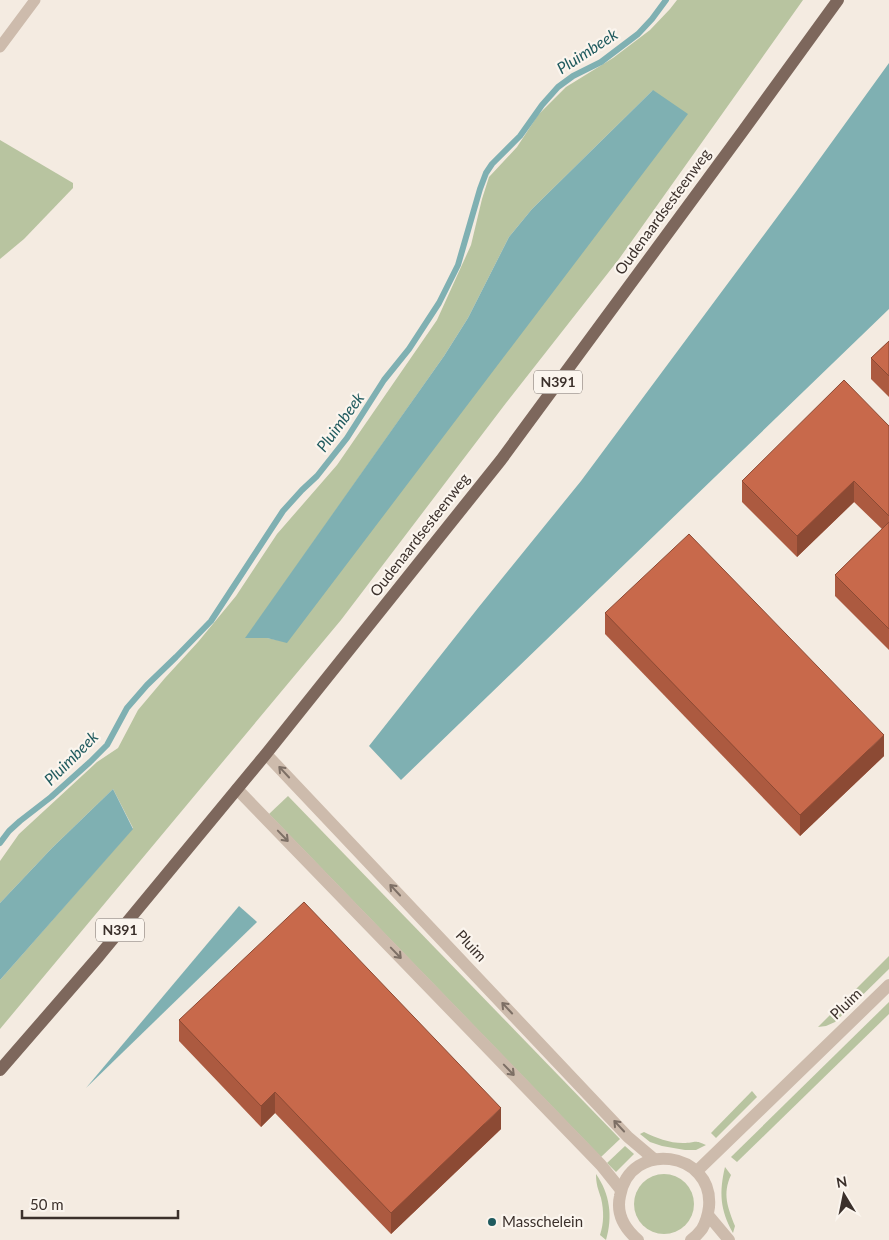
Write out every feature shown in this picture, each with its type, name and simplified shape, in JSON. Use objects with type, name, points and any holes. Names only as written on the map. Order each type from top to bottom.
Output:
[{"type":"main road","name":"Oudenaardsesteenweg","points":[[0,1070],[99,956],[266,754],[501,460],[838,0]]},
{"type":"street","name":"Pluim","points":[[266,754],[628,1137],[654,1159]]},
{"type":"street","points":[[237,789],[601,1165],[621,1190]]},
{"type":"street","name":"Pluim","points":[[696,1171],[889,985]]},
{"type":"street","points":[[631,1238],[620,1213],[619,1201],[626,1179],[643,1163],[654,1159],[670,1158],[684,1163],[696,1171],[706,1184],[710,1199],[708,1215],[702,1229],[691,1240]]},
{"type":"street","points":[[708,1215],[729,1240]]},
{"type":"lane","points":[[0,47],[35,0]]},
{"type":"green space","points":[[677,0],[803,0],[619,259],[506,403],[341,620],[0,1029],[0,980],[133,828],[113,789],[52,848],[0,903],[0,861],[19,834],[97,762],[118,748],[138,710],[236,596],[277,534],[337,465],[437,320],[471,245],[489,177],[517,147],[538,115],[566,87],[613,58],[650,30]],"holes":[[[653,90],[287,642],[267,638],[246,638],[444,356],[468,318],[509,237],[532,209]]]},
{"type":"green space","points":[[0,140],[73,183],[73,188],[24,239],[0,259]]},
{"type":"green space","points":[[288,796],[620,1139],[601,1157],[269,814]]},
{"type":"green space","points":[[889,956],[889,969],[835,1022],[818,1027]]},
{"type":"green space","points":[[889,1002],[889,1014],[737,1162],[731,1157]]},
{"type":"green space","points":[[752,1091],[757,1097],[716,1138],[711,1133]]},
{"type":"green space","points":[[644,1132],[668,1141],[678,1143],[697,1142],[706,1145],[696,1150],[662,1146],[650,1142],[640,1134]]},
{"type":"green space","points":[[625,1146],[634,1154],[616,1172],[607,1163]]},
{"type":"green space","points":[[725,1167],[731,1175],[726,1195],[735,1226],[733,1233],[725,1216],[721,1193]]},
{"type":"green space","points":[[596,1174],[601,1182],[609,1206],[610,1214],[606,1240],[600,1235],[603,1212]]},
{"type":"green space","points":[[664,1174],[681,1179],[689,1187],[694,1204],[689,1221],[681,1229],[664,1234],[647,1229],[639,1221],[634,1204],[639,1187],[647,1179]]},
{"type":"water","points":[[889,63],[889,309],[401,780],[369,746],[581,481]]},
{"type":"water","points":[[653,90],[688,114],[287,643],[267,638],[245,638],[444,356],[468,318],[509,237],[532,209]]},
{"type":"water","points":[[113,789],[133,829],[0,980],[0,903],[52,848]]},
{"type":"water","points":[[239,906],[257,922],[86,1088]]},
{"type":"building","points":[[889,341],[889,376],[871,358]]},
{"type":"building","points":[[844,380],[889,426],[889,516],[854,481],[797,536],[742,481]]},
{"type":"building","points":[[889,522],[889,629],[835,575]]},
{"type":"building","points":[[689,534],[884,735],[800,815],[605,613]]},
{"type":"building","points":[[304,902],[501,1108],[391,1213],[275,1092],[261,1106],[179,1020]]},
{"type":"waterway","name":"Pluimbeek","points":[[0,843],[9,831],[51,797],[107,745],[127,708],[147,685],[211,621],[283,511],[317,476],[347,438],[384,380],[409,349],[439,303],[458,265],[480,189],[486,173],[492,164],[520,136],[542,105],[558,87],[573,76],[601,62],[638,34],[666,0]]},
{"type":"place","name":"Masschelein","points":[[492,1222]]}]
